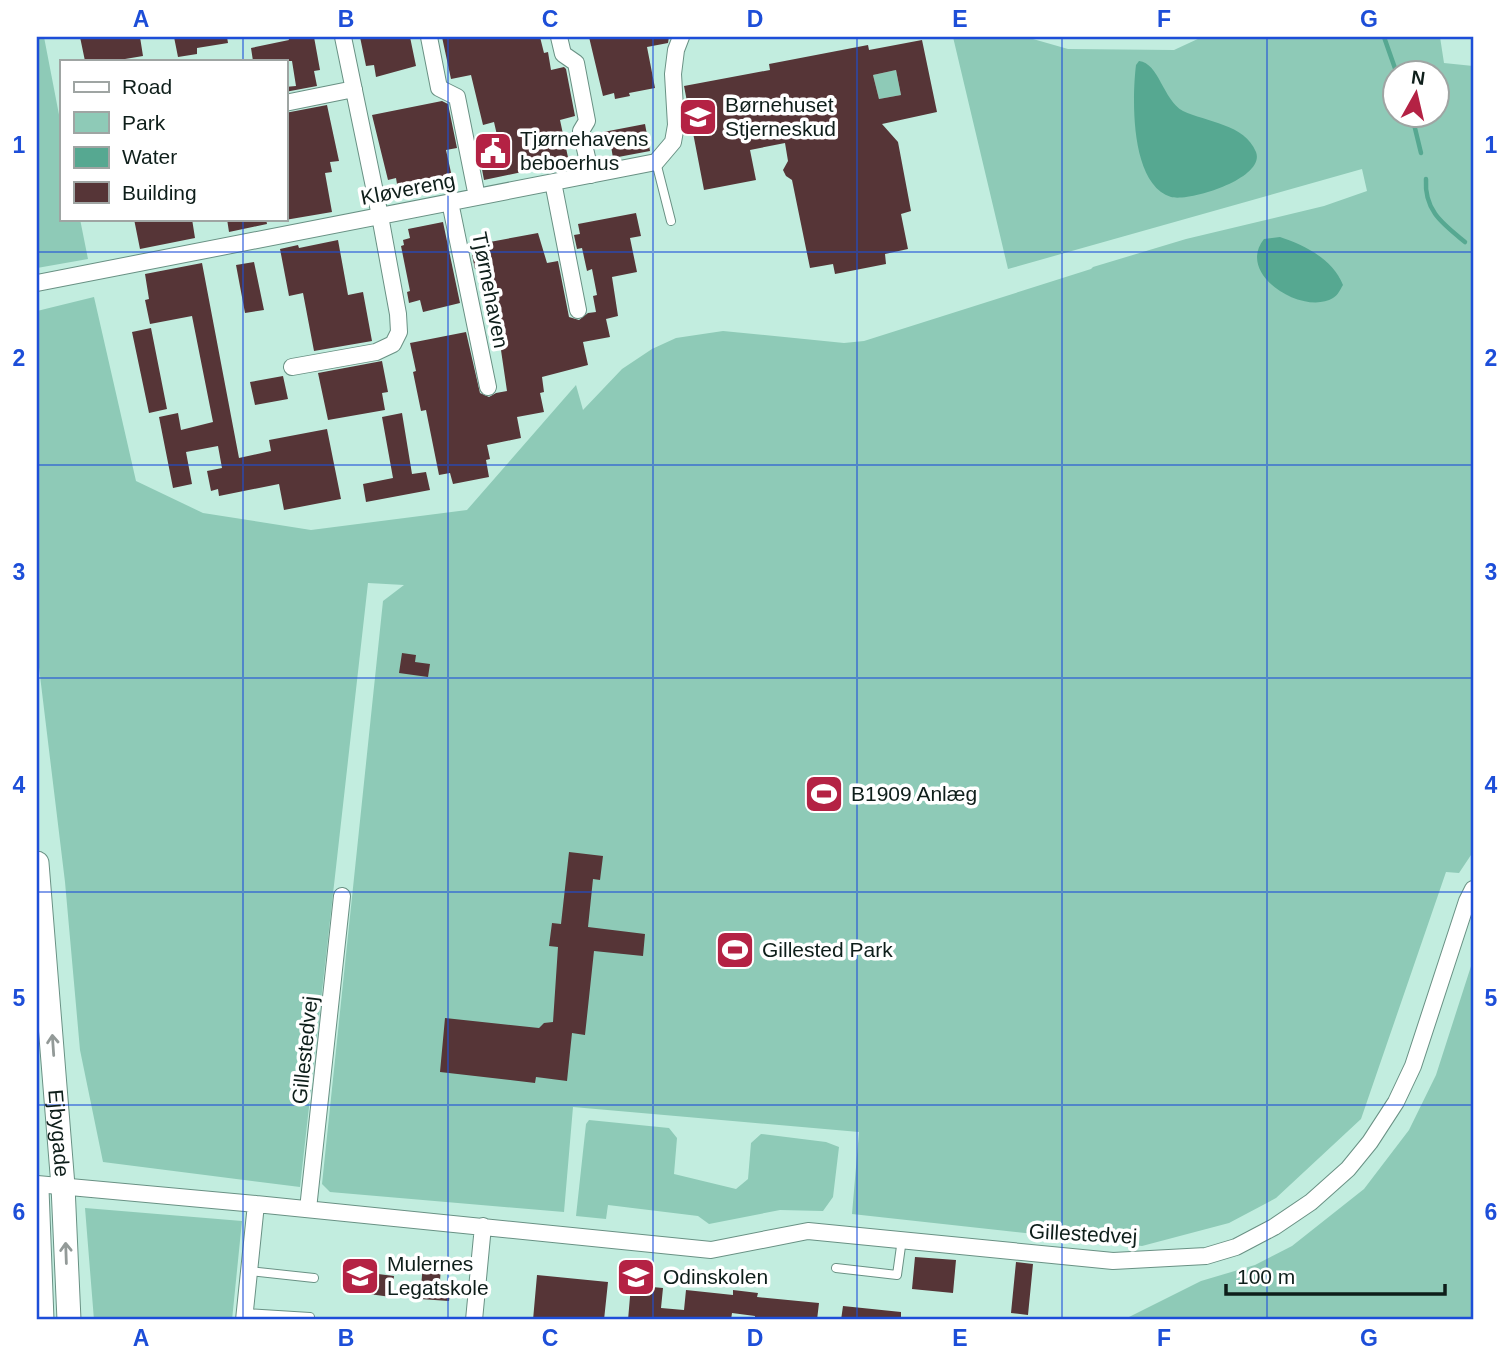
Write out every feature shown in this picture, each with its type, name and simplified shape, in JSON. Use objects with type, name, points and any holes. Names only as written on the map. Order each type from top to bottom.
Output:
[{"type":"main road","name":"Ejbygade","points":[[37,863],[63,1186],[69,1320]]},
{"type":"main road","name":"Ejbygade","points":[[37,1186],[41,1320]]},
{"type":"street","points":[[292,367],[376,352],[393,344],[399,332],[380,216],[343,37]]},
{"type":"street","points":[[429,37],[439,88],[457,97],[477,197]]},
{"type":"street","points":[[559,37],[563,54],[576,62],[587,121],[581,131],[591,175]]},
{"type":"street","points":[[656,162],[673,142],[676,125],[673,74],[676,50],[681,37]]},
{"type":"street","points":[[287,103],[354,89]]},
{"type":"street","name":"Kløvereng","points":[[37,284],[656,162]]},
{"type":"street","points":[[553,182],[578,310]]},
{"type":"street","name":"Tjørnehaven","points":[[450,202],[488,387]]},
{"type":"street","name":"Gillestedvej","points":[[37,1186],[63,1186],[256,1204],[711,1250],[808,1231],[1113,1261],[1206,1256],[1236,1247],[1274,1227],[1311,1202],[1348,1169],[1396,1102],[1413,1066],[1473,889]]},
{"type":"street","name":"Gillestedvej","points":[[308,1209],[342,896]]},
{"type":"street","points":[[244,1316],[256,1204]]},
{"type":"street","points":[[474,1320],[483,1226]]},
{"type":"lane","points":[[656,162],[671,221]]},
{"type":"lane","points":[[835,1268],[897,1275],[902,1239]]},
{"type":"lane","points":[[249,1271],[314,1278]]},
{"type":"lane","points":[[244,1316],[310,1317]]},
{"type":"green space","points":[[37,37],[44,37],[60,120],[60,220],[80,220],[88,259],[37,268]]},
{"type":"green space","points":[[953,37],[1026,37],[1068,49],[1174,50],[1202,37],[1440,37],[1444,60],[1380,60],[1380,130],[1450,130],[1450,64],[1473,66],[1473,852],[1459,873],[1446,872],[1361,1119],[1276,1198],[1229,1223],[1142,1246],[852,1214],[859,1132],[573,1107],[564,1212],[330,1192],[322,1184],[383,601],[404,585],[368,583],[300,1187],[103,1162],[80,1050],[65,882],[37,651],[37,311],[94,297],[136,481],[203,513],[311,530],[467,510],[576,385],[583,410],[622,369],[652,349],[676,338],[723,331],[844,343],[864,341],[1186,239],[1324,206],[1367,191],[1362,169],[1008,269]]},
{"type":"green space","points":[[896,70],[901,95],[879,99],[873,75]]},
{"type":"green space","points":[[1473,960],[1473,1320],[1123,1320],[1201,1281],[1255,1265],[1292,1246],[1364,1189],[1409,1130],[1436,1075]]},
{"type":"green space","points":[[589,1120],[669,1128],[677,1138],[674,1174],[736,1189],[748,1179],[751,1143],[761,1134],[826,1142],[839,1147],[833,1197],[823,1211],[780,1210],[709,1224],[698,1216],[608,1205],[606,1219],[576,1216],[586,1124]]},
{"type":"green space","points":[[85,1208],[242,1221],[232,1320],[94,1320]]},
{"type":"water","points":[[1139,61],[1152,68],[1170,99],[1183,111],[1224,125],[1243,135],[1256,152],[1256,162],[1250,171],[1224,186],[1194,196],[1171,197],[1158,189],[1148,176],[1137,138],[1134,98],[1136,65]]},
{"type":"water","points":[[1280,237],[1317,254],[1332,268],[1343,285],[1333,298],[1321,302],[1291,297],[1265,278],[1258,266],[1257,253],[1264,239]]},
{"type":"building","points":[[80,37],[140,37],[143,56],[119,60],[85,60]]},
{"type":"building","points":[[174,37],[227,37],[228,43],[197,48],[197,54],[178,57]]},
{"type":"building","points":[[288,37],[314,37],[320,70],[314,71],[317,86],[287,92],[287,87],[296,86],[292,61],[253,60],[251,48],[289,40]]},
{"type":"building","points":[[360,37],[410,37],[416,66],[376,77],[374,65],[366,66]]},
{"type":"building","points":[[442,37],[540,37],[544,53],[548,52],[551,70],[564,67],[566,69],[575,116],[560,120],[569,162],[484,180],[478,148],[499,144],[494,122],[483,125],[471,75],[451,79]]},
{"type":"building","points":[[589,37],[669,37],[668,43],[647,47],[655,88],[615,99],[614,93],[603,96]]},
{"type":"building","points":[[922,40],[937,112],[882,124],[898,142],[911,211],[901,214],[908,249],[885,254],[886,264],[835,274],[833,264],[810,268],[792,180],[783,170],[788,161],[785,143],[750,150],[756,180],[704,190],[684,86],[770,70],[769,64],[868,45],[869,50]],"holes":[[[896,70],[901,95],[879,99],[873,75]]]},
{"type":"building","points":[[442,101],[448,104],[457,148],[446,150],[454,186],[417,193],[414,181],[397,184],[396,178],[388,180],[372,115]]},
{"type":"building","points":[[327,105],[339,161],[330,162],[332,172],[325,173],[332,212],[287,220],[287,113]]},
{"type":"building","points":[[645,124],[650,151],[613,158],[611,146],[596,149],[593,134]]},
{"type":"building","points":[[636,213],[641,236],[630,238],[637,272],[612,277],[618,316],[606,319],[610,337],[583,342],[588,365],[542,377],[544,392],[540,393],[544,412],[517,417],[521,438],[487,445],[490,459],[486,460],[489,477],[453,484],[450,473],[439,475],[426,410],[421,411],[410,343],[466,332],[480,393],[489,397],[507,391],[492,289],[487,290],[483,268],[475,269],[472,255],[481,253],[479,244],[538,233],[547,263],[558,261],[569,317],[579,320],[588,313],[596,312],[593,296],[597,295],[592,269],[587,271],[582,248],[577,249],[574,235],[580,234],[578,224]]},
{"type":"building","points":[[134,220],[192,220],[195,238],[140,249]]},
{"type":"building","points":[[227,220],[266,220],[267,224],[229,232]]},
{"type":"building","points":[[443,222],[460,303],[423,312],[420,300],[409,303],[407,292],[410,291],[401,246],[404,245],[403,240],[410,238],[408,229]]},
{"type":"building","points":[[338,240],[348,295],[363,292],[372,341],[314,351],[303,293],[289,296],[280,249]]},
{"type":"building","points":[[254,262],[264,310],[245,313],[236,265]]},
{"type":"building","points":[[202,263],[239,458],[271,451],[269,440],[327,429],[341,499],[284,510],[279,484],[219,496],[218,489],[211,491],[207,471],[222,468],[218,446],[186,452],[192,484],[173,488],[159,417],[178,413],[181,430],[213,422],[192,316],[150,324],[145,300],[149,299],[145,274]]},
{"type":"building","points":[[151,328],[167,409],[149,413],[132,332]]},
{"type":"building","points":[[382,361],[388,392],[382,393],[385,410],[328,420],[318,373]]},
{"type":"building","points":[[283,376],[288,399],[255,405],[250,382]]},
{"type":"building","points":[[402,413],[412,474],[426,472],[430,490],[366,502],[363,484],[393,478],[382,417]]},
{"type":"building","points":[[402,653],[416,655],[415,662],[430,664],[428,677],[399,673]]},
{"type":"building","points":[[569,852],[603,856],[600,880],[593,879],[588,927],[645,934],[643,956],[594,951],[585,1035],[572,1033],[567,1081],[536,1077],[535,1083],[440,1072],[445,1018],[539,1028],[544,1023],[553,1022],[558,947],[549,946],[552,923],[561,924]]},
{"type":"building","points":[[915,1257],[956,1260],[953,1293],[912,1289]]},
{"type":"building","points":[[349,1259],[369,1262],[370,1273],[394,1276],[391,1297],[347,1291]]},
{"type":"building","points":[[1016,1262],[1033,1264],[1028,1315],[1011,1313]]},
{"type":"building","points":[[423,1264],[441,1266],[440,1281],[452,1281],[449,1301],[420,1299]]},
{"type":"building","points":[[537,1275],[608,1282],[604,1320],[533,1320]]},
{"type":"building","points":[[631,1285],[663,1288],[661,1308],[684,1310],[686,1290],[733,1295],[733,1290],[758,1293],[757,1297],[819,1303],[817,1320],[755,1320],[755,1316],[732,1313],[731,1320],[628,1320]]},
{"type":"building","points":[[843,1306],[901,1312],[901,1320],[841,1320]]},
{"type":"waterway","points":[[1384,37],[1392,60]]},
{"type":"waterway","points":[[1415,130],[1421,153]]},
{"type":"waterway","points":[[1426,179],[1428,200],[1436,216],[1465,242]]},
{"type":"place","name":"Børnehuset Stjerneskud","points":[[698,117]]},
{"type":"place","name":"Tjørnehavens beboerhus","points":[[493,151]]},
{"type":"place","name":"B1909 Anlæg","points":[[824,794]]},
{"type":"place","name":"Gillested Park","points":[[735,950]]},
{"type":"place","name":"Mulernes Legatskole","points":[[360,1276]]},
{"type":"place","name":"Odinskolen","points":[[636,1277]]}]
